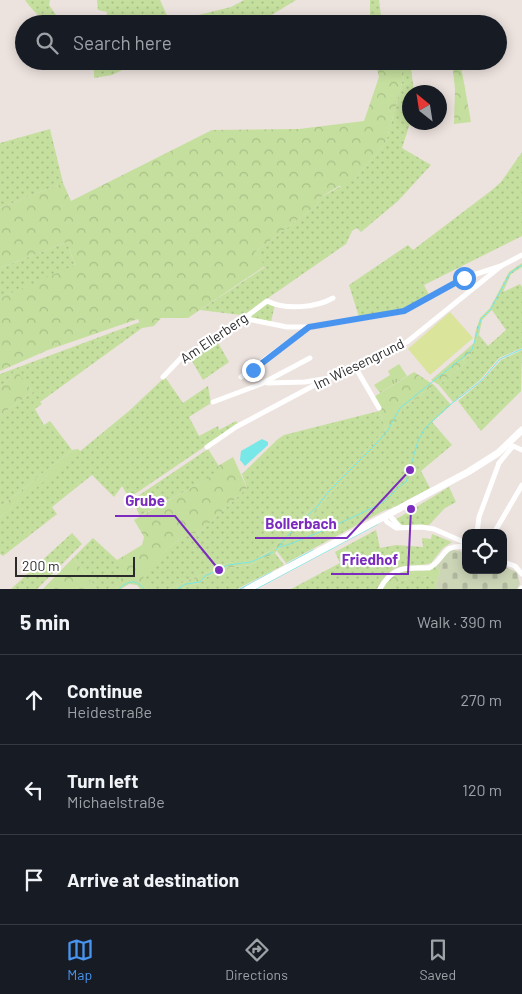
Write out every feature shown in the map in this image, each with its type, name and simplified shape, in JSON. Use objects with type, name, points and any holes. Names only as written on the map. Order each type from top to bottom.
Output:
[{"type":"main road","points":[[248,589],[388,515],[410,507],[445,485],[496,460],[522,430]]},
{"type":"street","points":[[242,318],[287,327],[309,327],[404,311],[464,278],[501,266],[522,255]]},
{"type":"street","name":"Im Wiesengrund","points":[[207,447],[236,427],[328,378],[407,342],[450,304],[501,266]]},
{"type":"street","name":"Am Ellerberg","points":[[163,377],[182,358],[217,339],[242,318],[267,301],[291,306],[306,306],[325,303],[333,298]]},
{"type":"street","points":[[241,377],[309,327]]},
{"type":"street","points":[[213,402],[261,384],[310,358]]},
{"type":"street","points":[[354,365],[379,408]]},
{"type":"street","points":[[261,384],[305,382],[328,378]]},
{"type":"street","points":[[478,529],[479,517],[496,460],[513,446],[522,450]]},
{"type":"street","points":[[496,529],[522,485]]},
{"type":"street","points":[[388,515],[392,526],[434,529],[462,541]]},
{"type":"street","points":[[380,589],[396,570],[408,567],[430,568],[448,548],[453,546],[462,547]]},
{"type":"street","points":[[507,563],[515,566],[522,574]]},
{"type":"green space","points":[[25,0],[50,0],[49,5],[56,15],[38,15]]},
{"type":"green space","points":[[97,0],[160,0],[167,15],[106,15],[107,12],[98,10]]},
{"type":"green space","points":[[244,0],[296,0],[272,15],[198,15],[231,7]]},
{"type":"green space","points":[[370,0],[379,0],[381,15],[370,15]]},
{"type":"green space","points":[[94,70],[122,70],[112,75],[94,78]]},
{"type":"green space","points":[[377,70],[403,70],[404,75],[386,142],[356,178],[319,198],[316,206],[255,252],[265,266],[188,318],[161,318],[154,326],[142,328],[138,319],[48,350],[0,371],[0,298],[75,265],[67,242],[0,268],[0,208],[63,183],[71,201],[212,130],[299,129],[364,121],[379,77]]},
{"type":"green space","points":[[403,70],[411,70],[413,85],[402,85],[402,130],[408,130],[402,148],[431,165],[398,201],[361,232],[357,228],[352,231],[346,244],[245,314],[200,310],[265,267],[255,252],[316,206],[319,198],[356,178],[386,142],[404,75]]},
{"type":"green space","points":[[453,70],[462,70],[471,122],[454,124],[455,89]]},
{"type":"green space","points":[[50,129],[63,183],[0,208],[0,143]]},
{"type":"green space","points":[[522,152],[522,236],[424,285],[430,297],[403,309],[359,317],[349,285],[408,245],[413,250],[492,190],[501,182]]},
{"type":"green space","points":[[67,242],[75,266],[0,298],[0,268]]},
{"type":"green space","points":[[522,263],[522,267],[511,274],[503,292],[520,284],[522,287],[522,348],[499,358],[480,380],[453,402],[439,385],[465,363],[463,360],[470,355],[479,335],[475,333],[480,318],[490,308],[509,272]],"holes":[[[492,310],[506,330],[488,346],[479,335],[482,320]]]},
{"type":"green space","points":[[267,303],[275,304],[271,322],[252,318],[252,313]]},
{"type":"green space","points":[[450,312],[473,338],[430,375],[408,349]]},
{"type":"green space","points":[[140,322],[142,328],[40,402],[42,404],[35,409],[44,425],[50,421],[72,450],[0,507],[0,415],[33,392],[15,370],[11,377],[0,387],[0,374]]},
{"type":"green space","points":[[475,333],[479,335],[476,347],[463,360],[465,363],[439,385],[431,380],[474,343]]},
{"type":"green space","points":[[217,341],[229,362],[203,380],[189,356]]},
{"type":"green space","points":[[522,350],[521,391],[481,431],[458,401],[482,381],[501,360]]},
{"type":"green space","points":[[399,364],[407,376],[380,393],[374,385],[390,375],[388,371]]},
{"type":"green space","points":[[15,369],[33,392],[0,415],[0,387],[11,377]]},
{"type":"green space","points":[[414,372],[434,385],[404,408],[391,431],[325,500],[311,518],[275,553],[250,565],[227,568],[207,577],[199,583],[180,589],[168,589],[231,562],[243,562],[262,556],[273,549],[296,521],[307,513],[386,429],[379,411],[381,409],[374,397]]},
{"type":"green space","points":[[165,377],[183,403],[208,386],[211,403],[189,417],[199,436],[218,426],[219,430],[236,421],[238,424],[129,498],[122,486],[114,497],[92,475],[52,507],[57,514],[3,556],[0,554],[0,517],[129,411]]},
{"type":"green space","points":[[434,385],[451,405],[432,422],[452,445],[421,471],[430,488],[395,507],[392,506],[393,508],[385,510],[286,563],[277,551],[311,518],[325,500],[390,431],[404,408]]},
{"type":"green space","points":[[379,411],[386,429],[307,513],[296,521],[273,549],[256,559],[231,562],[168,589],[149,589],[142,578],[154,564],[175,543],[191,534],[200,532],[247,488],[242,474],[278,439],[284,435]]},
{"type":"green space","points":[[78,449],[81,452],[0,517],[0,507],[72,450]]},
{"type":"green space","points":[[208,449],[222,471],[140,516],[132,500]]},
{"type":"green space","points":[[233,457],[247,488],[200,532],[183,538],[161,556],[143,578],[149,589],[140,589],[137,585],[129,584],[121,589],[108,589],[122,578],[117,560],[142,545],[144,537],[134,520],[221,471],[218,466]]},
{"type":"green space","points":[[449,487],[456,502],[445,508],[429,525],[401,525],[395,520]]},
{"type":"green space","points":[[376,530],[380,548],[396,545],[423,547],[422,538],[431,539],[432,534],[452,542],[443,548],[431,563],[395,568],[377,589],[291,589],[340,563],[335,552]]},
{"type":"green space","points":[[72,533],[82,544],[37,589],[11,589]]},
{"type":"green space","points":[[93,538],[117,560],[123,578],[108,589],[97,589],[73,558]]},
{"type":"green space","points":[[451,549],[462,552],[462,574],[507,574],[507,568],[517,572],[520,584],[517,589],[435,589],[440,571],[436,566]]},
{"type":"green space","points":[[275,553],[284,565],[237,589],[180,589],[199,583],[207,577],[227,568],[250,565]]},
{"type":"green space","points":[[73,558],[97,589],[43,589]]},
{"type":"green space","points":[[436,566],[440,571],[437,582],[428,576],[402,580],[388,589],[382,589],[389,579],[403,571],[428,570]]},
{"type":"green space","points":[[428,576],[437,582],[435,589],[388,589],[402,580]]},
{"type":"water","points":[[262,439],[268,442],[268,445],[245,466],[240,460],[241,451]]},
{"type":"waterway","points":[[276,550],[296,526],[317,507],[328,492],[376,444],[388,430],[400,408],[472,350],[481,319],[491,309],[510,273],[522,265]]},
{"type":"waterway","points":[[280,547],[334,526],[386,500],[406,482],[418,441],[425,428],[451,404],[481,381],[500,359],[522,349]]},
{"type":"waterway","points":[[256,589],[378,524]]},
{"type":"waterway","points":[[287,564],[313,550]]},
{"type":"waterway","points":[[177,589],[186,584],[200,582],[205,576],[228,565],[251,562],[273,552]]},
{"type":"waterway","points":[[240,589],[272,572]]},
{"type":"waterway","points":[[119,589],[132,582],[138,583],[144,589]]},
{"type":"place","name":"Bollerbach","points":[[410,470]]},
{"type":"place","name":"Friedhof","points":[[411,509]]},
{"type":"place","name":"Grube","points":[[219,570]]},
{"type":"route","points":[[253,370],[284,344],[308,330],[309,327],[404,311],[464,278]]}]
